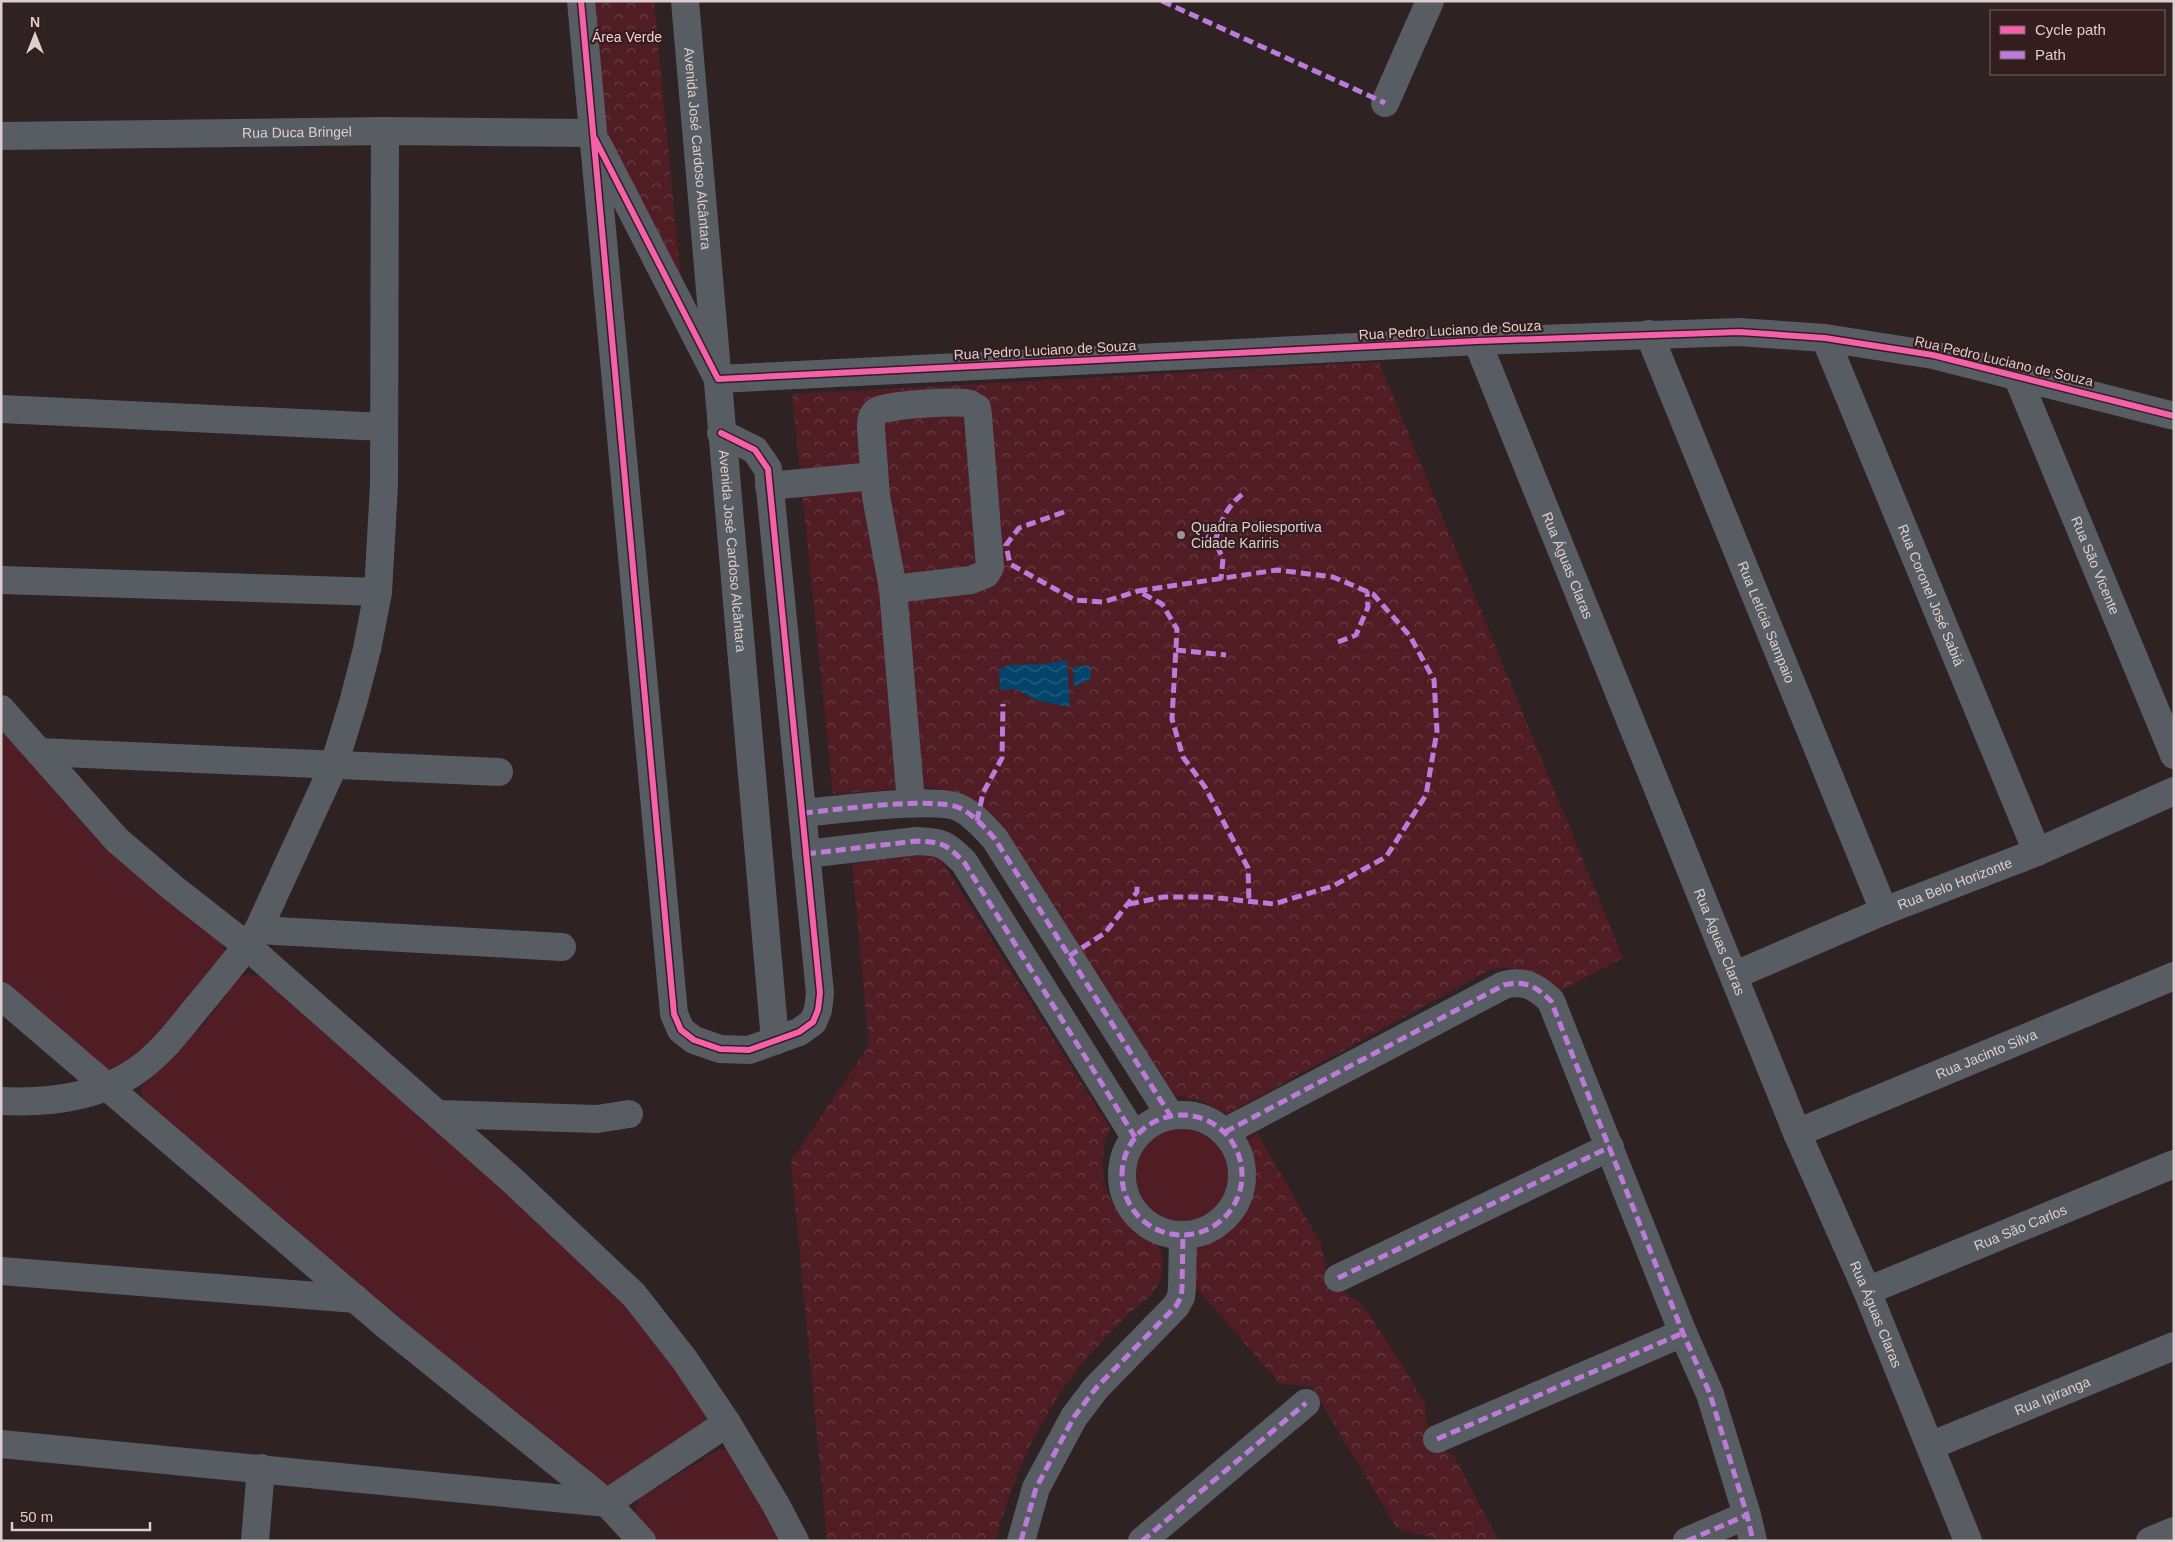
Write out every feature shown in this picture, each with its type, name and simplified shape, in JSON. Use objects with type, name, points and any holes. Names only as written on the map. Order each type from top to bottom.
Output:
[{"type":"street","points":[[581,1],[674,1014],[681,1030],[694,1040],[720,1049],[749,1050],[798,1032],[813,1022],[818,1010],[820,993],[768,469],[754,450],[722,434]]},
{"type":"street","name":"Avenida José Cardoso Alcântara","points":[[685,1],[775,1041]]},
{"type":"street","points":[[1385,103],[1430,1]]},
{"type":"street","points":[[1,1101],[39,1101],[61,1098],[109,1086],[130,1075],[156,1056],[253,938],[334,765],[353,704],[367,649],[378,592],[384,485],[385,131]]},
{"type":"street","name":"Rua Duca Bringel","points":[[1,136],[385,131],[592,132]]},
{"type":"street","points":[[592,132],[718,378]]},
{"type":"street","name":"Rua Pedro Luciano de Souza","points":[[718,378],[1477,340],[1739,332],[1825,338],[1933,355],[2174,416]]},
{"type":"street","name":"Rua Letícia Sampaio","points":[[1648,334],[1884,911]]},
{"type":"street","name":"Rua Coronel José Sabiá","points":[[1825,338],[2037,852]]},
{"type":"street","name":"Rua Águas Claras","points":[[1477,340],[1798,1133],[1867,1292],[1968,1541]]},
{"type":"street","name":"Rua São Vicente","points":[[2017,376],[2174,755]]},
{"type":"street","points":[[893,589],[971,580],[986,574],[990,567],[976,408],[969,403],[934,403],[888,408],[877,411],[872,417],[871,428],[876,496],[893,589],[911,803]]},
{"type":"street","points":[[1,409],[384,427]]},
{"type":"street","points":[[769,486],[874,476]]},
{"type":"street","points":[[1,580],[378,592]]},
{"type":"street","points":[[1,709],[117,840],[173,888],[253,938],[437,1114],[559,1223],[634,1295],[684,1360],[727,1423],[776,1505],[794,1541]]},
{"type":"street","points":[[39,752],[500,772]]},
{"type":"street","name":"Rua Belo Horizonte","points":[[1735,975],[1884,911],[2037,852],[2174,792]]},
{"type":"street","points":[[803,813],[911,803],[941,803],[960,808],[977,821],[995,839],[1170,1115]]},
{"type":"street","points":[[806,854],[917,841],[935,842],[949,848],[964,862],[1135,1137]]},
{"type":"street","points":[[253,938],[562,947]]},
{"type":"street","name":"Rua Jacinto Silva","points":[[1798,1133],[2174,976]]},
{"type":"street","points":[[1225,1132],[1504,985],[1515,982],[1534,987],[1551,1000],[1682,1333],[1710,1394],[1747,1515],[1753,1541]]},
{"type":"street","points":[[1,996],[109,1086],[356,1299],[608,1503],[642,1541]]},
{"type":"street","points":[[437,1114],[598,1119],[629,1114]]},
{"type":"street","points":[[1170,1115],[1189,1115],[1208,1120],[1225,1132],[1237,1149],[1242,1168],[1241,1188],[1233,1207],[1219,1222],[1202,1231],[1183,1235],[1163,1232],[1146,1223],[1132,1209],[1124,1192],[1122,1172],[1125,1153],[1135,1137],[1150,1125],[1170,1115]]},
{"type":"street","points":[[1338,1278],[1610,1148]]},
{"type":"street","name":"Rua São Carlos","points":[[1867,1292],[2174,1164]]},
{"type":"street","points":[[1021,1541],[1036,1488],[1074,1418],[1096,1388],[1176,1306],[1181,1297],[1183,1235]]},
{"type":"street","points":[[1,1270],[356,1299]]},
{"type":"street","points":[[1437,1439],[1682,1333]]},
{"type":"street","name":"Rua Ipiranga","points":[[1930,1446],[2174,1346]]},
{"type":"street","points":[[1142,1541],[1306,1403]]},
{"type":"street","points":[[1,1444],[608,1503],[727,1423]]},
{"type":"street","points":[[256,1541],[260,1468]]},
{"type":"street","points":[[1688,1541],[1747,1515]]},
{"type":"street","points":[[2150,1541],[2174,1531]]},
{"type":"green space","name":"Área Verde","points":[[593,1],[654,1],[681,282],[605,130]]},
{"type":"green space","points":[[1379,362],[1623,958],[1558,992],[1528,972],[1513,968],[1492,969],[1227,1114],[1201,1101],[1171,1094],[992,814],[976,803],[959,795],[933,788],[923,787],[833,794],[792,394]]},
{"type":"green space","points":[[1,730],[88,826],[221,942],[225,952],[165,1034],[112,1075],[1,980]]},
{"type":"green space","points":[[903,854],[929,854],[942,861],[1110,1128],[1106,1139],[1103,1162],[1103,1174],[1109,1196],[1123,1216],[1152,1236],[1159,1247],[1163,1259],[1159,1284],[1155,1290],[1096,1347],[1052,1405],[1019,1471],[996,1541],[827,1541],[791,1161],[869,1045],[852,864],[895,858]]},
{"type":"green space","points":[[246,974],[259,976],[456,1140],[628,1308],[707,1406],[709,1421],[615,1489],[600,1489],[142,1102],[141,1090],[143,1084],[195,1033],[214,1011],[235,981]]},
{"type":"green space","points":[[1182,1129],[1200,1132],[1215,1142],[1225,1157],[1228,1175],[1225,1193],[1215,1208],[1200,1218],[1182,1221],[1164,1218],[1149,1208],[1139,1193],[1136,1175],[1139,1157],[1149,1142],[1164,1132]]},
{"type":"green space","points":[[1257,1132],[1321,1244],[1328,1281],[1364,1306],[1425,1403],[1428,1441],[1453,1455],[1499,1541],[1437,1541],[1436,1538],[1398,1530],[1311,1386],[1280,1384],[1193,1284],[1195,1244],[1224,1227],[1242,1203],[1250,1175],[1246,1142]]},
{"type":"green space","points":[[719,1449],[730,1450],[787,1541],[655,1541],[642,1527],[636,1511],[639,1499]]},
{"type":"water","points":[[1067,660],[1070,707],[1035,700],[1017,689],[1000,690],[999,670],[1008,665],[1043,664]]},
{"type":"water","points":[[1090,665],[1091,679],[1074,687],[1073,667]]},
{"type":"marked path","points":[[1162,1],[1385,103]]},
{"type":"marked path","points":[[1215,541],[1226,513],[1246,491]]},
{"type":"marked path","points":[[1064,512],[1019,528],[1006,545],[1010,564],[1075,600],[1103,602],[1138,591]]},
{"type":"marked path","points":[[1206,536],[1215,541],[1223,559],[1221,579]]},
{"type":"marked path","points":[[1129,904],[1163,897],[1209,897],[1274,904],[1333,886],[1386,857],[1426,795],[1437,731],[1434,680],[1410,636],[1373,594],[1333,577],[1277,570],[1138,591],[1162,604],[1177,629],[1172,719],[1183,757],[1205,787],[1248,868],[1249,901]]},
{"type":"marked path","points":[[1338,642],[1356,635],[1368,607],[1367,591]]},
{"type":"marked path","points":[[1176,650],[1226,655]]},
{"type":"marked path","points":[[977,821],[983,793],[1002,758],[1003,704]]},
{"type":"marked path","points":[[803,813],[884,805],[929,803],[960,808],[975,818],[995,839],[1170,1115]]},
{"type":"marked path","points":[[806,854],[917,841],[938,843],[953,851],[964,862],[1135,1137]]},
{"type":"marked path","points":[[1069,956],[1105,933],[1137,892],[1137,882]]},
{"type":"marked path","points":[[1225,1132],[1504,985],[1518,983],[1540,991],[1551,1001],[1683,1333],[1710,1394],[1747,1515],[1753,1541]]},
{"type":"marked path","points":[[1182,1115],[1194,1116],[1205,1120],[1215,1125],[1224,1133],[1232,1142],[1237,1152],[1241,1163],[1242,1175],[1241,1187],[1237,1198],[1232,1208],[1224,1217],[1215,1225],[1205,1230],[1194,1234],[1182,1235],[1170,1234],[1159,1230],[1149,1225],[1140,1217],[1132,1208],[1127,1198],[1123,1187],[1122,1175],[1123,1163],[1127,1152],[1132,1142],[1140,1133],[1149,1125],[1159,1120],[1170,1116],[1182,1115]]},
{"type":"marked path","points":[[1338,1278],[1610,1147]]},
{"type":"marked path","points":[[1021,1541],[1036,1488],[1074,1417],[1096,1388],[1176,1306],[1181,1297],[1183,1235]]},
{"type":"marked path","points":[[1437,1439],[1683,1333]]},
{"type":"marked path","points":[[1142,1541],[1306,1403]]},
{"type":"marked path","points":[[1687,1541],[1747,1515]]},
{"type":"cycle path","points":[[581,1],[674,1014],[681,1030],[694,1040],[720,1049],[749,1050],[799,1032],[813,1022],[818,1010],[820,993],[768,469],[755,450],[721,433]]},
{"type":"cycle path","points":[[595,139],[718,379],[1477,341],[1739,332],[1825,338],[1933,355],[2174,416]]},
{"type":"place","name":"Quadra Poliesportiva Cidade Kariris","points":[[1181,535]]}]
